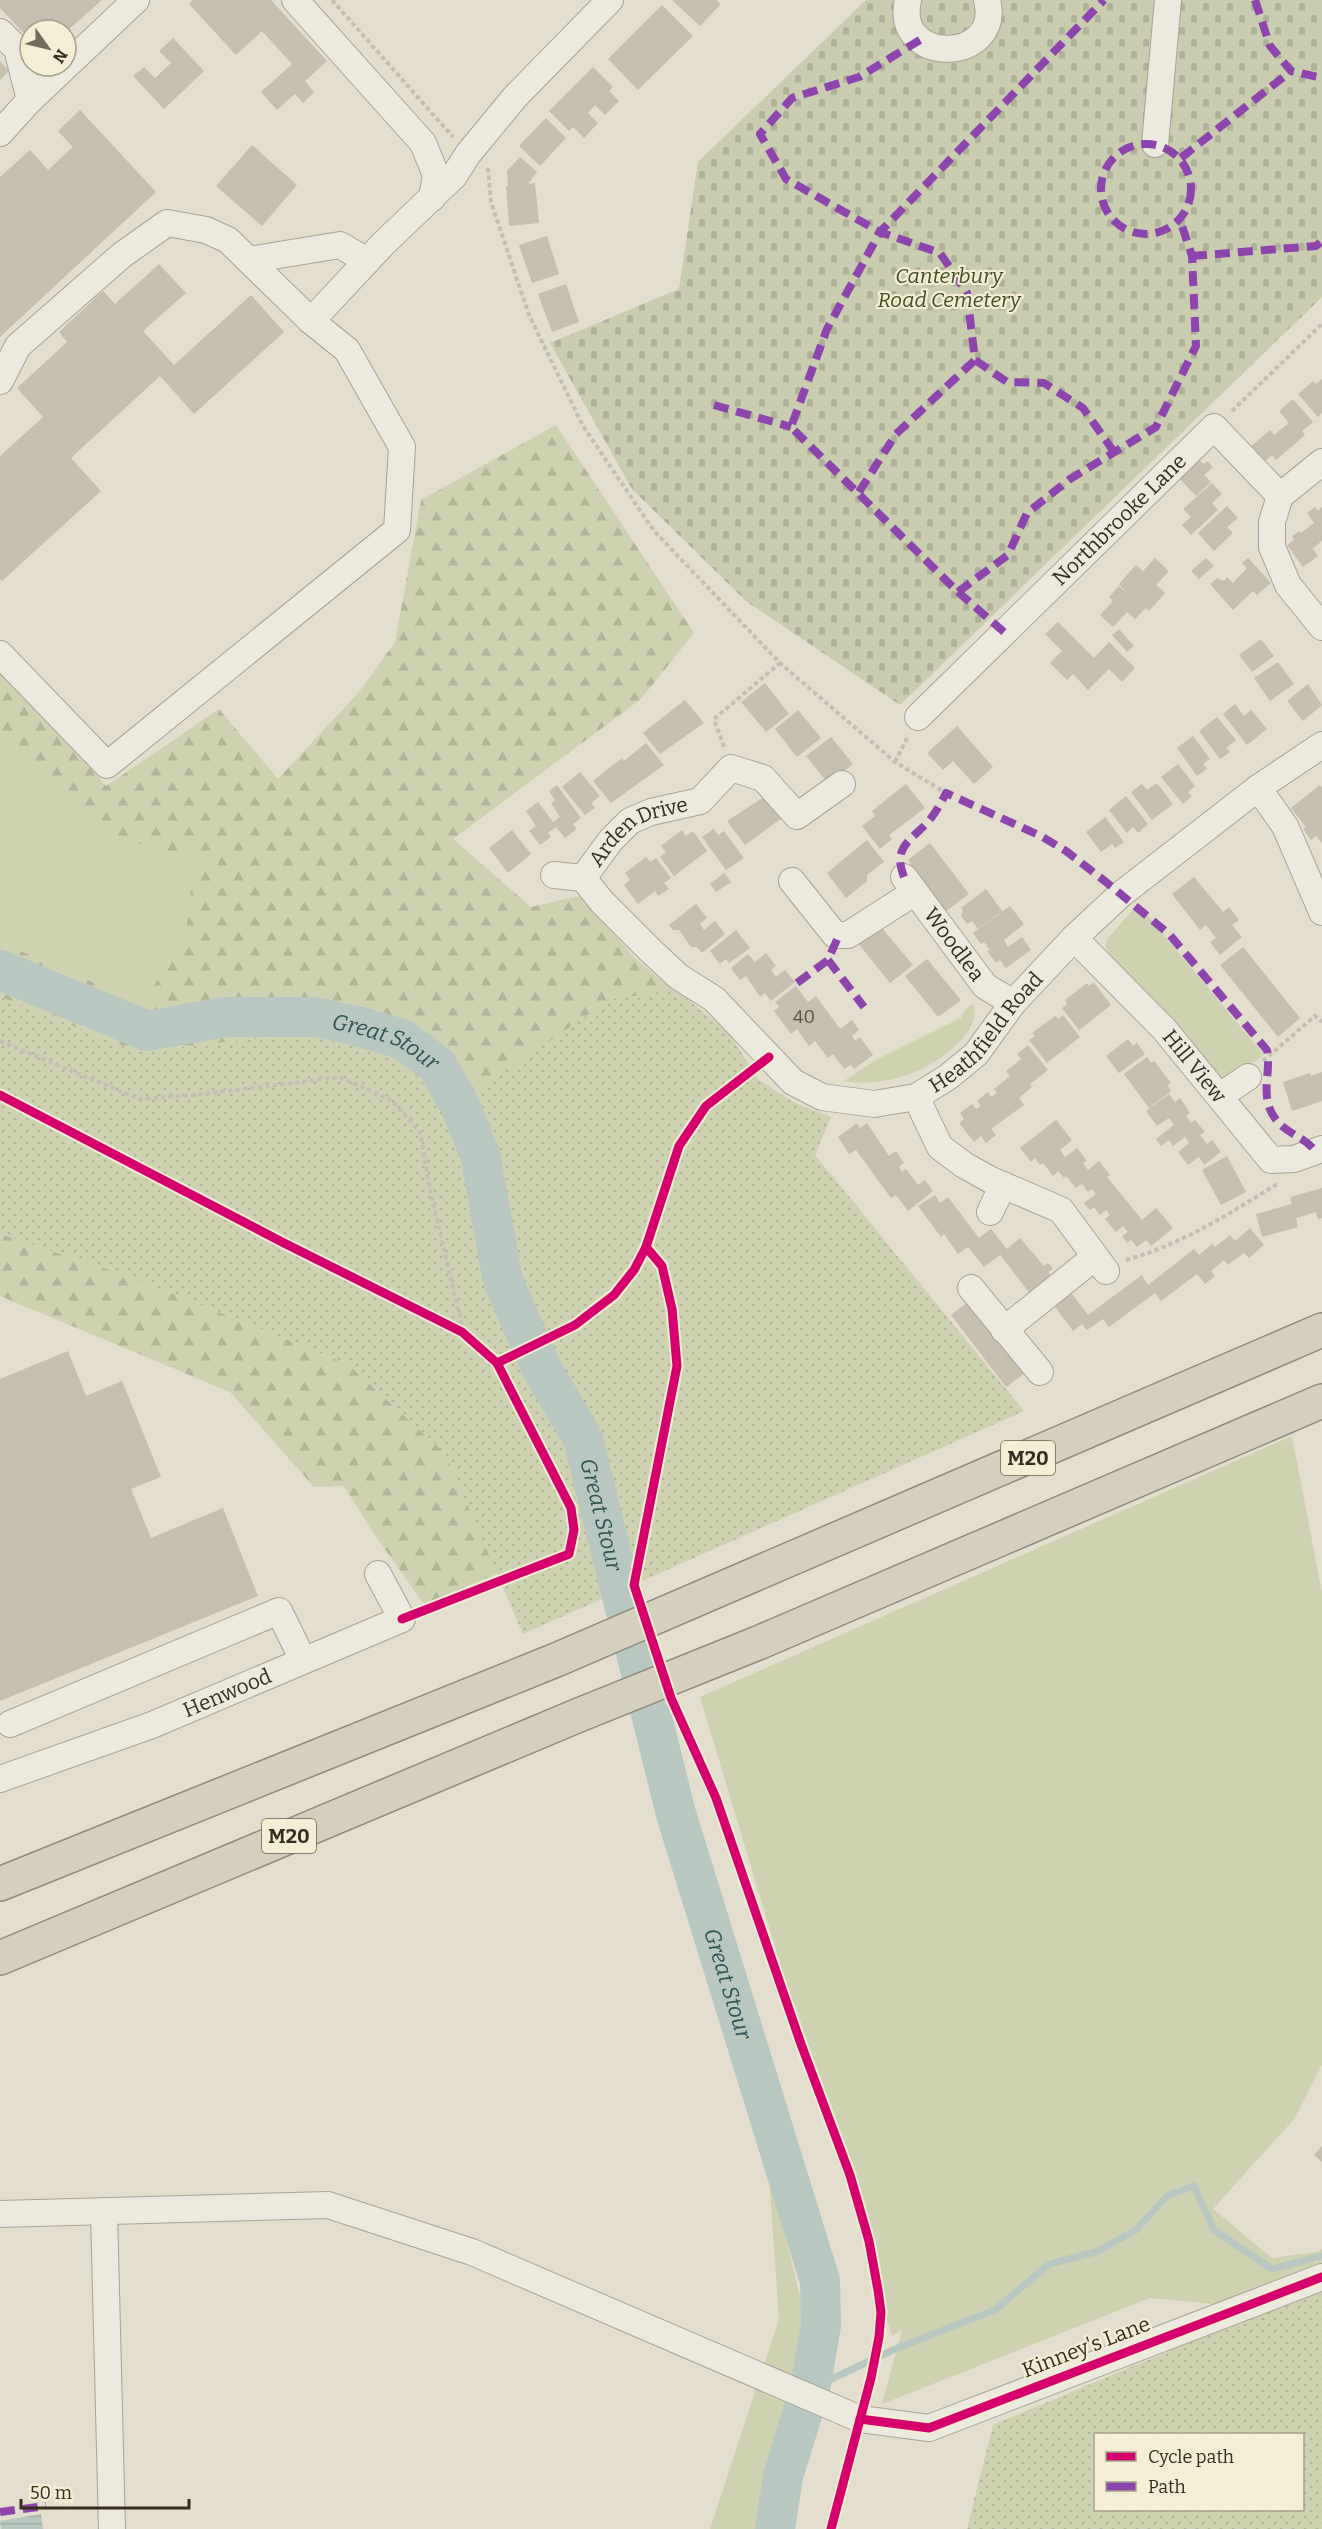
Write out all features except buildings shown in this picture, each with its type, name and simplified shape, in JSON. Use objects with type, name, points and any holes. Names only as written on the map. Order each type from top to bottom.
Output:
[{"type":"highway","name":"M20","points":[[0,1884],[556,1660],[733,1586],[1322,1330]]},
{"type":"highway","name":"M20","points":[[0,1958],[579,1715],[758,1643],[1322,1401]]},
{"type":"street","points":[[78,48],[136,0]]},
{"type":"street","points":[[295,0],[423,143],[436,174],[432,198]]},
{"type":"street","points":[[311,321],[367,261],[454,176],[468,154],[515,97],[610,0]]},
{"type":"street","points":[[908,0],[907,17],[911,29],[920,40],[931,47],[945,50],[959,49],[972,43],[982,33],[988,20],[987,0]]},
{"type":"street","points":[[1155,144],[1168,0]]},
{"type":"street","points":[[16,44],[30,100]]},
{"type":"street","points":[[0,132],[50,78]]},
{"type":"street","points":[[0,381],[18,346],[122,255],[167,223],[206,230],[228,240],[311,321],[347,350],[402,447],[397,530],[107,765],[0,654]]},
{"type":"street","points":[[249,260],[340,245],[367,261]]},
{"type":"street","points":[[1214,428],[1280,496]]},
{"type":"street","name":"Northbrooke Lane","points":[[918,717],[1214,428]]},
{"type":"street","points":[[1322,462],[1280,496],[1272,522],[1272,547],[1288,585],[1322,627]]},
{"type":"street","name":"Heathfield Road","points":[[583,878],[602,902],[651,951],[679,977],[714,999],[793,1082],[822,1097],[874,1104],[916,1097],[948,1077],[976,1054],[1013,1003],[1120,895],[1258,789],[1322,745]]},
{"type":"street","points":[[731,768],[763,778],[797,816],[842,784]]},
{"type":"street","name":"Arden Drive","points":[[583,878],[611,840],[630,821],[651,812],[700,801],[731,768]]},
{"type":"street","points":[[1258,789],[1285,826],[1321,906]]},
{"type":"street","points":[[554,875],[583,878]]},
{"type":"street","name":"Woodlea","points":[[792,881],[835,935],[849,935],[910,884],[985,986],[1013,1003]]},
{"type":"street","name":"Hill View","points":[[1074,939],[1164,1029],[1271,1160],[1294,1159],[1322,1149]]},
{"type":"street","points":[[1220,1096],[1248,1077]]},
{"type":"street","points":[[916,1097],[940,1147],[964,1165],[1061,1210],[1100,1264],[1004,1329]]},
{"type":"street","points":[[990,1212],[1003,1185]]},
{"type":"street","points":[[971,1288],[1040,1372]]},
{"type":"street","name":"Henwood","points":[[0,1779],[152,1725],[402,1619],[378,1574]]},
{"type":"street","points":[[10,1724],[279,1611],[303,1660]]},
{"type":"street","name":"Kinney's Lane","points":[[0,2214],[328,2205],[472,2252],[852,2415],[929,2428],[1322,2277]]},
{"type":"street","points":[[104,2211],[112,2529]]},
{"type":"path","points":[[332,0],[468,154],[488,168],[491,202],[529,315],[583,426],[654,531],[780,663],[895,762],[945,793]]},
{"type":"path","points":[[1214,428],[1322,324]]},
{"type":"path","points":[[731,768],[714,719],[780,663]]},
{"type":"path","points":[[1248,1077],[1315,1016],[1322,1022]]},
{"type":"path","points":[[0,1041],[139,1099],[195,1095],[340,1077],[391,1100],[420,1132],[430,1190],[462,1332]]},
{"type":"path","points":[[1100,1264],[1122,1262],[1159,1251],[1238,1208],[1281,1181]]},
{"type":"path","points":[[451,1327],[462,1332],[471,1340]]},
{"type":"green space","name":"Canterbury Road Cemetery","points":[[866,0],[1322,0],[1322,297],[900,705],[746,601],[632,489],[550,343],[679,289],[698,162]]},
{"type":"green space","points":[[556,425],[694,633],[641,699],[453,839],[531,907],[579,896],[637,960],[675,991],[499,1180],[306,1033],[138,1052],[0,997],[0,942],[141,1003],[185,942],[194,859],[101,833],[0,746],[0,660],[106,786],[219,709],[278,779],[359,692],[395,642],[421,500]]},
{"type":"green space","points":[[0,746],[101,833],[194,858],[185,942],[141,1003],[0,942]]},
{"type":"green space","points":[[1138,904],[1264,1055],[1234,1076],[1222,1079],[1111,960],[1105,945],[1108,938]]},
{"type":"green space","points":[[676,990],[728,1032],[759,1080],[795,1103],[831,1117],[815,1155],[1024,1411],[523,1634],[445,1453],[348,1364],[134,1278],[0,1234],[0,997],[138,1052],[306,1033],[395,1057],[451,1108],[611,999]]},
{"type":"green space","points":[[973,1003],[975,1014],[964,1037],[955,1047],[931,1064],[910,1074],[886,1080],[860,1083],[844,1081],[874,1061],[961,1018],[964,1011]]},
{"type":"green space","points":[[0,1234],[134,1278],[348,1364],[445,1453],[563,1547],[424,1604],[372,1531],[344,1486],[314,1487],[230,1392],[0,1296]]},
{"type":"green space","points":[[1292,1436],[1322,1593],[1322,2065],[1294,2119],[1213,2209],[1272,2258],[1317,2252],[1322,2249],[1322,2270],[1213,2304],[1150,2298],[882,2404],[902,2330],[892,2336],[700,1697]]},
{"type":"green space","points":[[768,2164],[809,2334],[798,2387],[758,2529],[710,2529],[779,2319]]},
{"type":"green space","points":[[1322,2287],[1322,2529],[967,2529],[993,2425]]},
{"type":"shaded area","points":[[41,2514],[43,2529],[1,2529],[0,2521]]},
{"type":"waterway","name":"Great Stour","points":[[0,970],[147,1031],[225,1017],[315,1017],[358,1026],[402,1039],[437,1065],[460,1106],[480,1154],[503,1281],[541,1367],[583,1439],[676,1814],[820,2281],[821,2325],[810,2389],[783,2476],[775,2529]]},
{"type":"waterway","points":[[810,2389],[895,2349],[995,2310],[1049,2264],[1096,2252],[1136,2230],[1167,2196],[1194,2186],[1214,2230],[1272,2269],[1322,2256]]},
{"type":"marked path","points":[[1004,632],[958,592],[791,427],[827,329],[880,232],[1104,0]]},
{"type":"marked path","points":[[1255,0],[1270,46],[1291,71],[1322,78]]},
{"type":"marked path","points":[[920,40],[859,77],[792,98],[760,134],[786,179],[880,232],[940,253],[967,293],[975,360],[1007,382],[1044,383],[1083,408],[1114,452]]},
{"type":"marked path","points":[[1181,158],[1291,71]]},
{"type":"marked path","points":[[1146,144],[1163,147],[1178,157],[1188,172],[1191,189],[1188,206],[1178,221],[1163,231],[1146,234],[1129,231],[1114,221],[1104,206],[1101,189],[1104,172],[1114,157],[1129,147],[1146,144]]},
{"type":"marked path","points":[[958,592],[1008,555],[1027,513],[1070,479],[1156,427],[1196,346],[1192,256],[1180,220]]},
{"type":"marked path","points":[[1192,256],[1316,246],[1322,241]]},
{"type":"marked path","points":[[859,492],[896,434],[975,360]]},
{"type":"marked path","points":[[714,405],[791,427]]},
{"type":"marked path","points":[[904,877],[901,853],[908,842],[931,818],[946,793],[1041,836],[1066,851],[1169,934],[1267,1050],[1267,1096],[1272,1114],[1283,1127],[1315,1151]]},
{"type":"marked path","points":[[797,983],[828,960],[839,935]]},
{"type":"marked path","points":[[828,960],[864,1007]]},
{"type":"marked path","points":[[0,2512],[46,2506]]},
{"type":"cycle path","points":[[497,1363],[575,1325],[614,1295],[634,1270],[646,1247],[679,1146],[706,1106],[769,1057]]},
{"type":"cycle path","points":[[0,1095],[282,1242],[462,1332],[497,1363],[571,1508],[574,1530],[569,1554],[402,1619]]},
{"type":"cycle path","points":[[646,1247],[662,1266],[672,1309],[677,1366],[634,1585],[671,1698],[716,1798],[801,2044],[850,2175],[869,2241],[878,2290],[881,2312],[871,2378],[831,2529]]},
{"type":"cycle path","points":[[860,2419],[929,2428],[1322,2277]]}]
